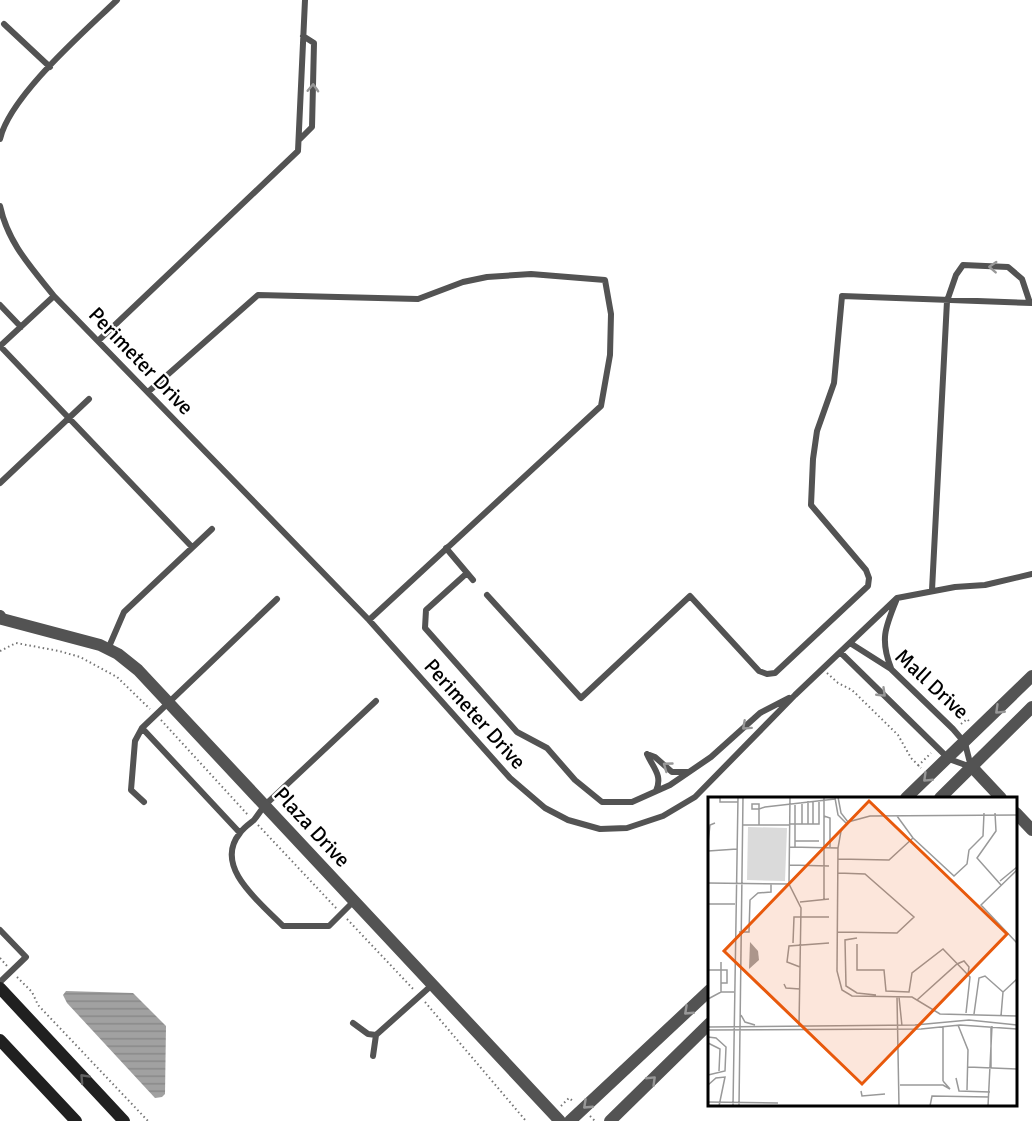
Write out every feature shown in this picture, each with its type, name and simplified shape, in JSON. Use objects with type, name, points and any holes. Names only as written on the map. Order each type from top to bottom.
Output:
[{"type":"main road","points":[[0,988],[124,1121]]},
{"type":"main road","points":[[0,1040],[76,1121]]},
{"type":"street","name":"Plaza Drive","points":[[1,619],[75,637],[108,649],[138,670],[560,1121]]},
{"type":"street","points":[[907,797],[949,759],[1032,676]]},
{"type":"street","points":[[941,797],[1032,707]]},
{"type":"street","name":"Mall Drive","points":[[972,767],[1000,797]]},
{"type":"street","points":[[1017,814],[1032,830]]},
{"type":"street","points":[[570,1121],[708,992]]},
{"type":"street","points":[[610,1121],[708,1025]]},
{"type":"lane","points":[[0,139],[17,104],[50,67],[117,0]]},
{"type":"lane","points":[[98,341],[298,151],[305,0]]},
{"type":"lane","points":[[4,24],[50,67]]},
{"type":"lane","points":[[298,141],[312,127],[314,43],[303,36]]},
{"type":"lane","name":"Perimeter Drive","points":[[0,206],[12,243],[54,296],[369,620],[510,778],[545,808],[568,820],[600,830],[627,828],[663,816],[695,797],[795,694],[897,598]]},
{"type":"lane","points":[[487,595],[581,698],[690,596],[759,671],[767,674],[775,673],[868,586],[869,578],[866,570],[811,505],[817,430],[834,383],[842,296],[947,301],[1031,303],[1022,279],[1008,267],[963,265],[956,275],[947,301],[932,590]]},
{"type":"lane","points":[[148,393],[258,295],[418,299],[463,282],[487,277],[531,274],[605,280],[612,314],[610,355],[601,406],[369,620]]},
{"type":"lane","points":[[54,296],[0,346],[192,547]]},
{"type":"lane","points":[[0,305],[21,327]]},
{"type":"lane","points":[[0,483],[89,399]]},
{"type":"lane","points":[[108,649],[124,612],[212,529]]},
{"type":"lane","points":[[446,548],[473,580]]},
{"type":"lane","points":[[467,573],[426,610],[425,628],[517,732],[547,748],[575,780],[602,802],[632,802],[670,785],[711,757],[760,713],[795,694]]},
{"type":"lane","points":[[891,669],[884,641],[887,623],[897,598],[932,590],[985,585],[1032,574]]},
{"type":"lane","points":[[144,802],[131,790],[135,741],[142,728],[277,599]]},
{"type":"lane","name":"Mall Drive","points":[[850,643],[891,669],[965,742],[972,767]]},
{"type":"lane","name":"Mall Drive","points":[[840,652],[949,759],[972,767]]},
{"type":"lane","points":[[354,900],[329,926],[283,926],[241,882],[234,870],[232,856],[234,843],[240,832],[265,805],[376,701]]},
{"type":"lane","points":[[142,728],[240,832]]},
{"type":"lane","points":[[656,791],[659,774],[647,754],[655,757],[672,772],[689,772]]},
{"type":"lane","points":[[0,930],[26,957],[0,982]]},
{"type":"lane","points":[[373,1056],[376,1035],[433,985]]},
{"type":"lane","points":[[353,1023],[368,1035],[376,1035]]},
{"type":"path","points":[[0,651],[16,643],[80,657],[117,678],[146,704]]},
{"type":"path","points":[[835,680],[852,690],[898,735],[918,766]]},
{"type":"path","points":[[0,958],[32,992],[38,1005],[148,1121]]},
{"type":"shaded area","points":[[66,991],[133,993],[166,1026],[165,1094],[162,1097],[155,1098],[67,1003],[63,995]]}]
